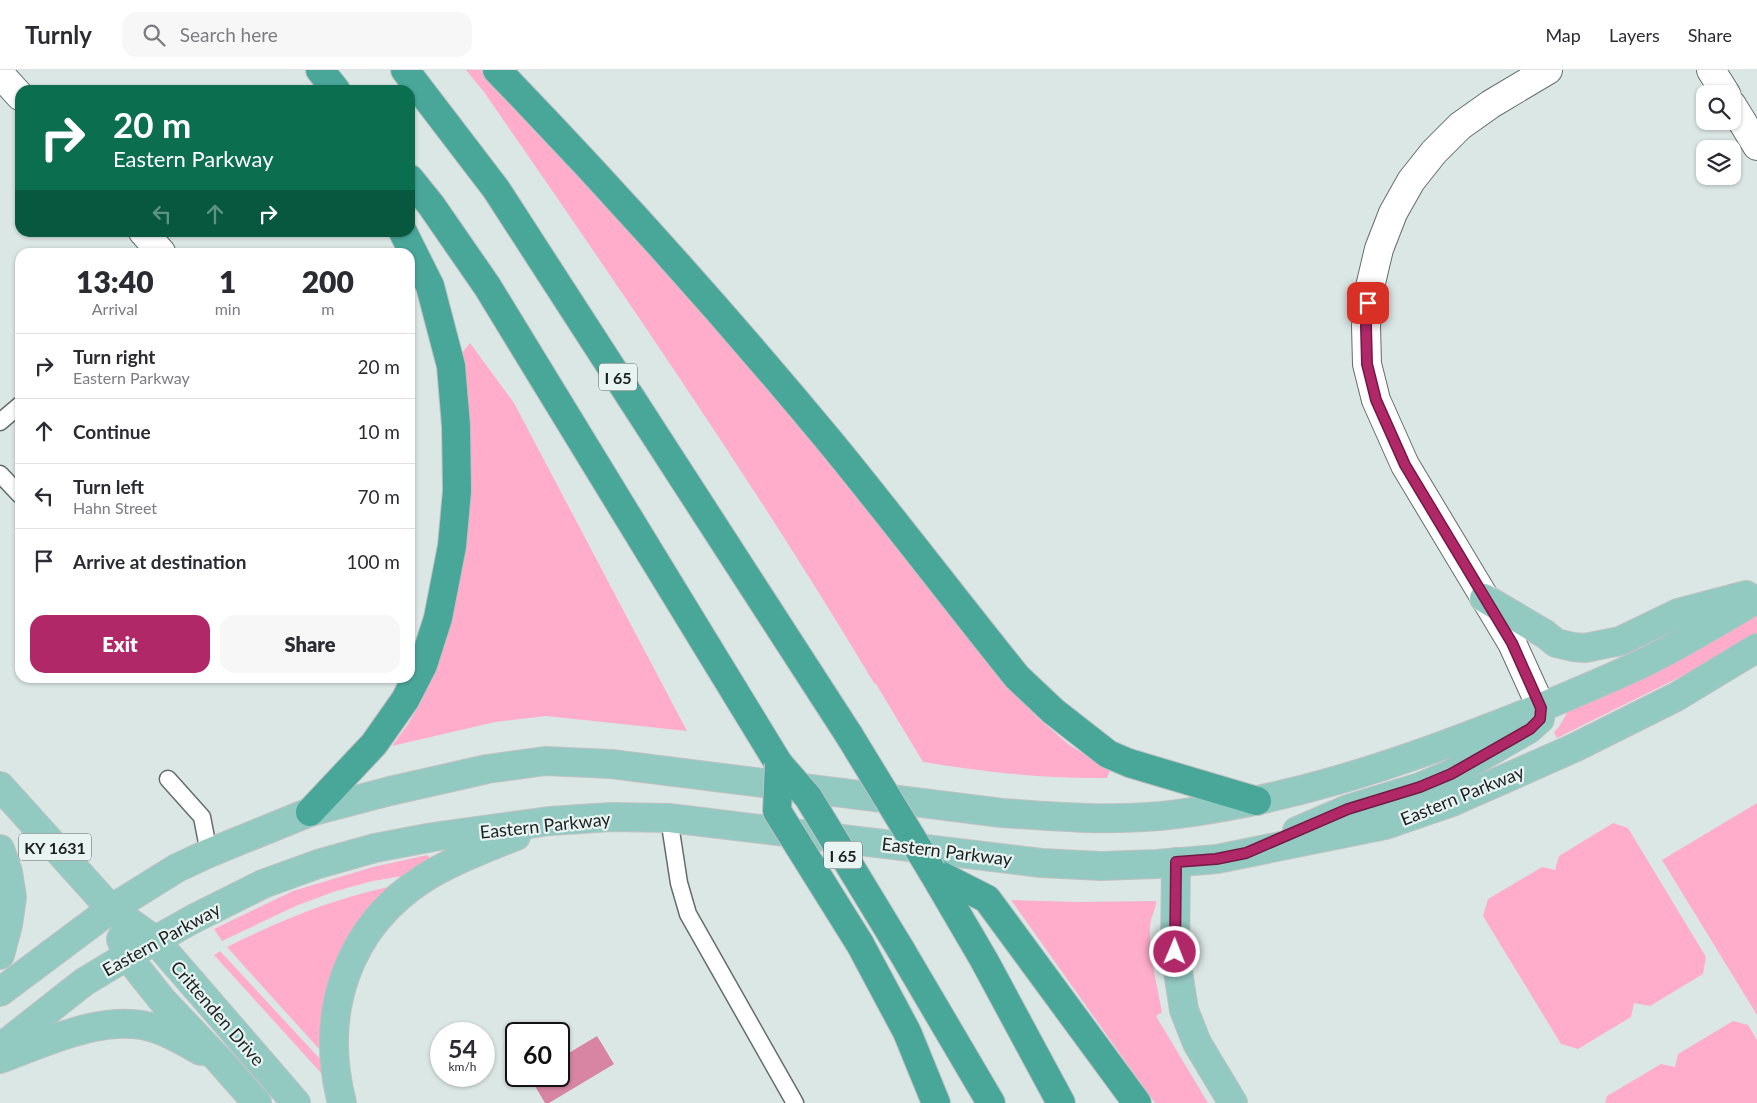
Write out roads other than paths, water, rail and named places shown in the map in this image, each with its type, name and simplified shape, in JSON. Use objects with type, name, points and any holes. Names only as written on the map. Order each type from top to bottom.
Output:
[{"type":"highway","points":[[316,70],[324,85]]},
{"type":"highway","points":[[320,70],[332,85]]},
{"type":"highway","name":"I 65","points":[[405,70],[496,190],[822,691],[984,960],[1061,1103]]},
{"type":"highway","points":[[497,70],[584,160],[702,292],[832,445],[1017,677],[1053,711],[1108,754],[1129,763],[1257,801]]},
{"type":"highway","name":"I 65","points":[[415,185],[431,205],[492,294],[779,764],[808,797],[902,950],[991,1103]]},
{"type":"highway","points":[[415,255],[430,286],[451,366],[456,426],[457,491],[452,546],[438,618],[423,665],[415,681]]},
{"type":"highway","points":[[310,812],[374,744],[405,700],[414,683]]},
{"type":"highway","points":[[779,764],[777,811],[860,944],[908,1032],[936,1103]]},
{"type":"highway","points":[[932,871],[987,899],[1137,1103]]},
{"type":"main road","points":[[1484,598],[1545,634],[1556,643],[1573,648],[1585,648],[1620,641],[1678,613],[1757,592]]},
{"type":"main road","points":[[0,992],[111,909],[177,868],[209,852],[310,812],[390,790],[468,773],[545,761],[611,764],[1002,812],[1064,817],[1123,818],[1177,814],[1257,801],[1332,783],[1412,757],[1541,708],[1643,663],[1757,599]]},
{"type":"main road","name":"Eastern Parkway","points":[[0,1048],[84,982],[126,956],[195,918],[263,884],[318,864],[376,848],[433,837],[550,821],[611,817],[669,818],[1041,863],[1101,866],[1216,859],[1385,825],[1452,802],[1605,732],[1676,697],[1757,648]]},
{"type":"main road","points":[[1246,853],[1348,809],[1420,787],[1451,774],[1530,729],[1540,719],[1541,708]]},
{"type":"main road","name":"Crittenden Drive","points":[[0,786],[111,909],[155,940],[296,1103]]},
{"type":"main road","points":[[342,1103],[336,1080],[334,1029],[337,1005],[353,956],[384,912],[405,892],[447,865],[550,821]]},
{"type":"main road","points":[[0,849],[8,872],[12,897],[8,925],[0,955]]},
{"type":"main road","points":[[1176,862],[1175,952],[1184,1010],[1197,1043],[1233,1103]]},
{"type":"main road","name":"Crittenden Drive","points":[[111,909],[126,956],[163,1002],[220,1061],[257,1103]]},
{"type":"main road","points":[[0,1059],[68,1034],[113,1023],[159,1029],[220,1061]]},
{"type":"street","points":[[1541,708],[1512,643],[1405,465],[1376,400],[1367,364],[1366,326],[1370,287],[1379,249],[1393,213],[1411,181],[1434,152],[1460,126],[1491,104],[1548,70]]},
{"type":"street","points":[[1711,70],[1720,85]]},
{"type":"street","points":[[0,74],[15,90]]},
{"type":"street","points":[[1741,120],[1757,146]]},
{"type":"street","points":[[148,237],[157,248]]},
{"type":"lane","points":[[0,422],[15,409]]},
{"type":"lane","points":[[0,474],[15,490]]},
{"type":"lane","points":[[168,779],[202,817],[209,852]]},
{"type":"lane","points":[[669,818],[679,883],[688,914],[796,1103]]}]
